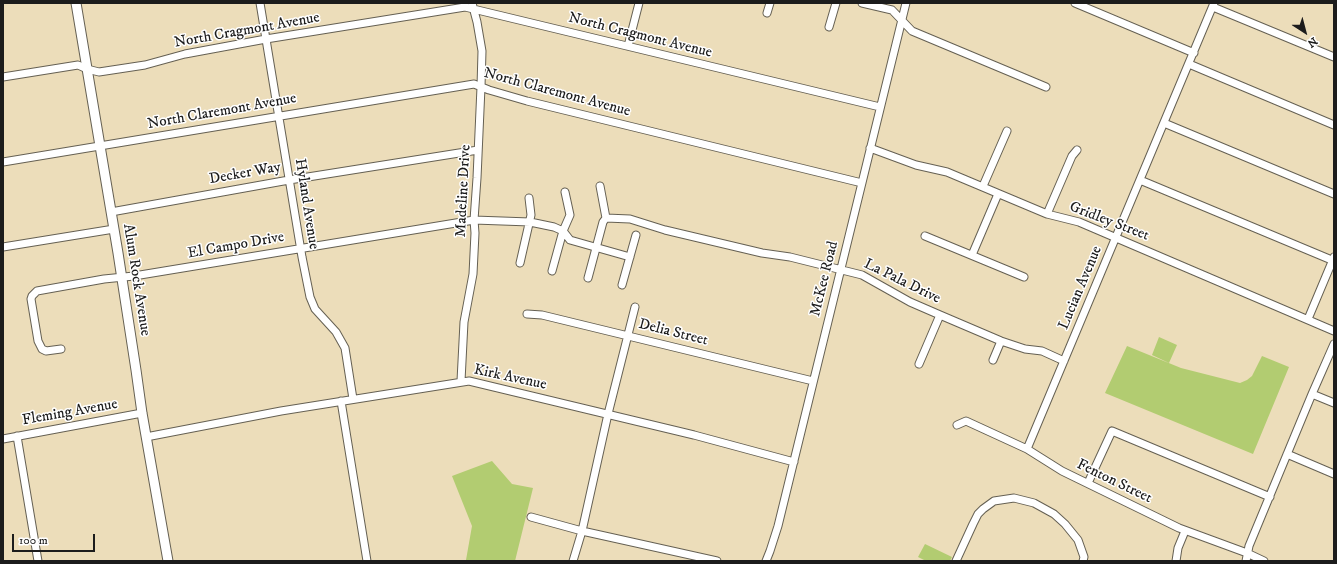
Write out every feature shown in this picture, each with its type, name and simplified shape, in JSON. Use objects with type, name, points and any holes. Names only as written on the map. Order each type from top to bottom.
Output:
[{"type":"main road","name":"Alum Rock Avenue","points":[[76,3],[122,277],[142,413],[168,561]]},
{"type":"street","name":"Hyland Avenue","points":[[260,3],[300,248],[310,297],[315,309],[336,332],[345,348],[353,399]]},
{"type":"street","points":[[628,46],[639,3]]},
{"type":"street","points":[[767,12],[770,3]]},
{"type":"street","points":[[829,27],[836,3]]},
{"type":"street","points":[[862,3],[892,10],[912,31],[1046,87]]},
{"type":"street","name":"McKee Road","points":[[766,561],[778,526],[906,3]]},
{"type":"street","points":[[1075,3],[1194,53]]},
{"type":"street","points":[[1213,5],[1334,57]]},
{"type":"street","name":"Lucian Avenue","points":[[1026,449],[1213,5]]},
{"type":"street","name":"North Cragmont Avenue","points":[[3,77],[78,65],[98,72],[145,65],[185,54],[266,39],[473,6],[880,108]]},
{"type":"street","name":"Madeline Drive","points":[[461,381],[464,322],[473,274],[475,233],[474,220],[481,86],[482,51],[478,22],[473,6]]},
{"type":"street","points":[[1189,64],[1334,125]]},
{"type":"street","name":"North Claremont Avenue","points":[[3,162],[474,84],[527,101],[862,182]]},
{"type":"street","points":[[1164,123],[1334,194]]},
{"type":"street","points":[[982,186],[1007,131]]},
{"type":"street","name":"Gridley Street","points":[[870,148],[916,165],[947,172],[1047,214],[1079,222],[1334,331]]},
{"type":"street","name":"Decker Way","points":[[111,212],[289,180],[478,150]]},
{"type":"street","points":[[1047,214],[1072,156],[1077,150]]},
{"type":"street","points":[[1140,180],[1334,259],[1308,319]]},
{"type":"street","points":[[588,278],[603,222],[606,218],[600,186]]},
{"type":"street","points":[[552,271],[563,231],[570,215],[565,192]]},
{"type":"street","points":[[972,255],[998,194]]},
{"type":"street","points":[[520,263],[531,215],[529,198]]},
{"type":"street","name":"La Pala Drive","points":[[606,218],[630,220],[649,224],[665,230],[762,253],[790,257],[862,275],[910,302],[1001,341],[1025,349],[1042,351],[1064,361]]},
{"type":"street","name":"El Campo Drive","points":[[61,349],[46,351],[38,341],[31,303],[34,293],[41,290],[474,220],[530,222],[554,226],[563,231],[570,240],[630,257]]},
{"type":"street","points":[[3,247],[114,229]]},
{"type":"street","points":[[622,285],[636,235]]},
{"type":"street","points":[[925,236],[1024,277]]},
{"type":"street","points":[[573,561],[582,531],[608,414],[635,307]]},
{"type":"street","name":"Delia Street","points":[[527,314],[542,315],[813,381]]},
{"type":"street","points":[[918,364],[940,315]]},
{"type":"street","points":[[993,360],[1001,341]]},
{"type":"street","points":[[1247,557],[1249,546],[1334,344]]},
{"type":"street","name":"Kirk Avenue","points":[[146,437],[341,401],[461,381],[469,381],[479,382],[694,435],[794,462]]},
{"type":"street","points":[[1312,394],[1334,403]]},
{"type":"street","points":[[341,401],[367,561]]},
{"type":"street","name":"Fleming Avenue","points":[[3,439],[142,413]]},
{"type":"street","name":"Fenton Street","points":[[957,425],[966,422],[1026,449],[1062,471],[1185,531],[1247,557],[1264,561]]},
{"type":"street","points":[[1088,483],[1112,431],[1270,497]]},
{"type":"street","points":[[17,436],[38,561]]},
{"type":"street","points":[[1287,454],[1334,474]]},
{"type":"street","points":[[956,561],[978,514],[994,501],[1014,498],[1034,504],[1054,514],[1065,524],[1078,540],[1084,557],[1083,561]]},
{"type":"street","points":[[531,517],[582,531],[717,561]]},
{"type":"street","points":[[1176,561],[1178,548],[1185,531]]},
{"type":"green space","points":[[1159,337],[1177,345],[1169,363],[1152,355]]},
{"type":"green space","points":[[1127,346],[1181,368],[1240,383],[1252,376],[1262,356],[1289,367],[1253,454],[1105,393]]},
{"type":"green space","points":[[492,461],[512,484],[533,488],[515,561],[466,560],[472,526],[452,476]]},
{"type":"green space","points":[[925,544],[952,557],[950,561],[926,561],[918,557]]}]
